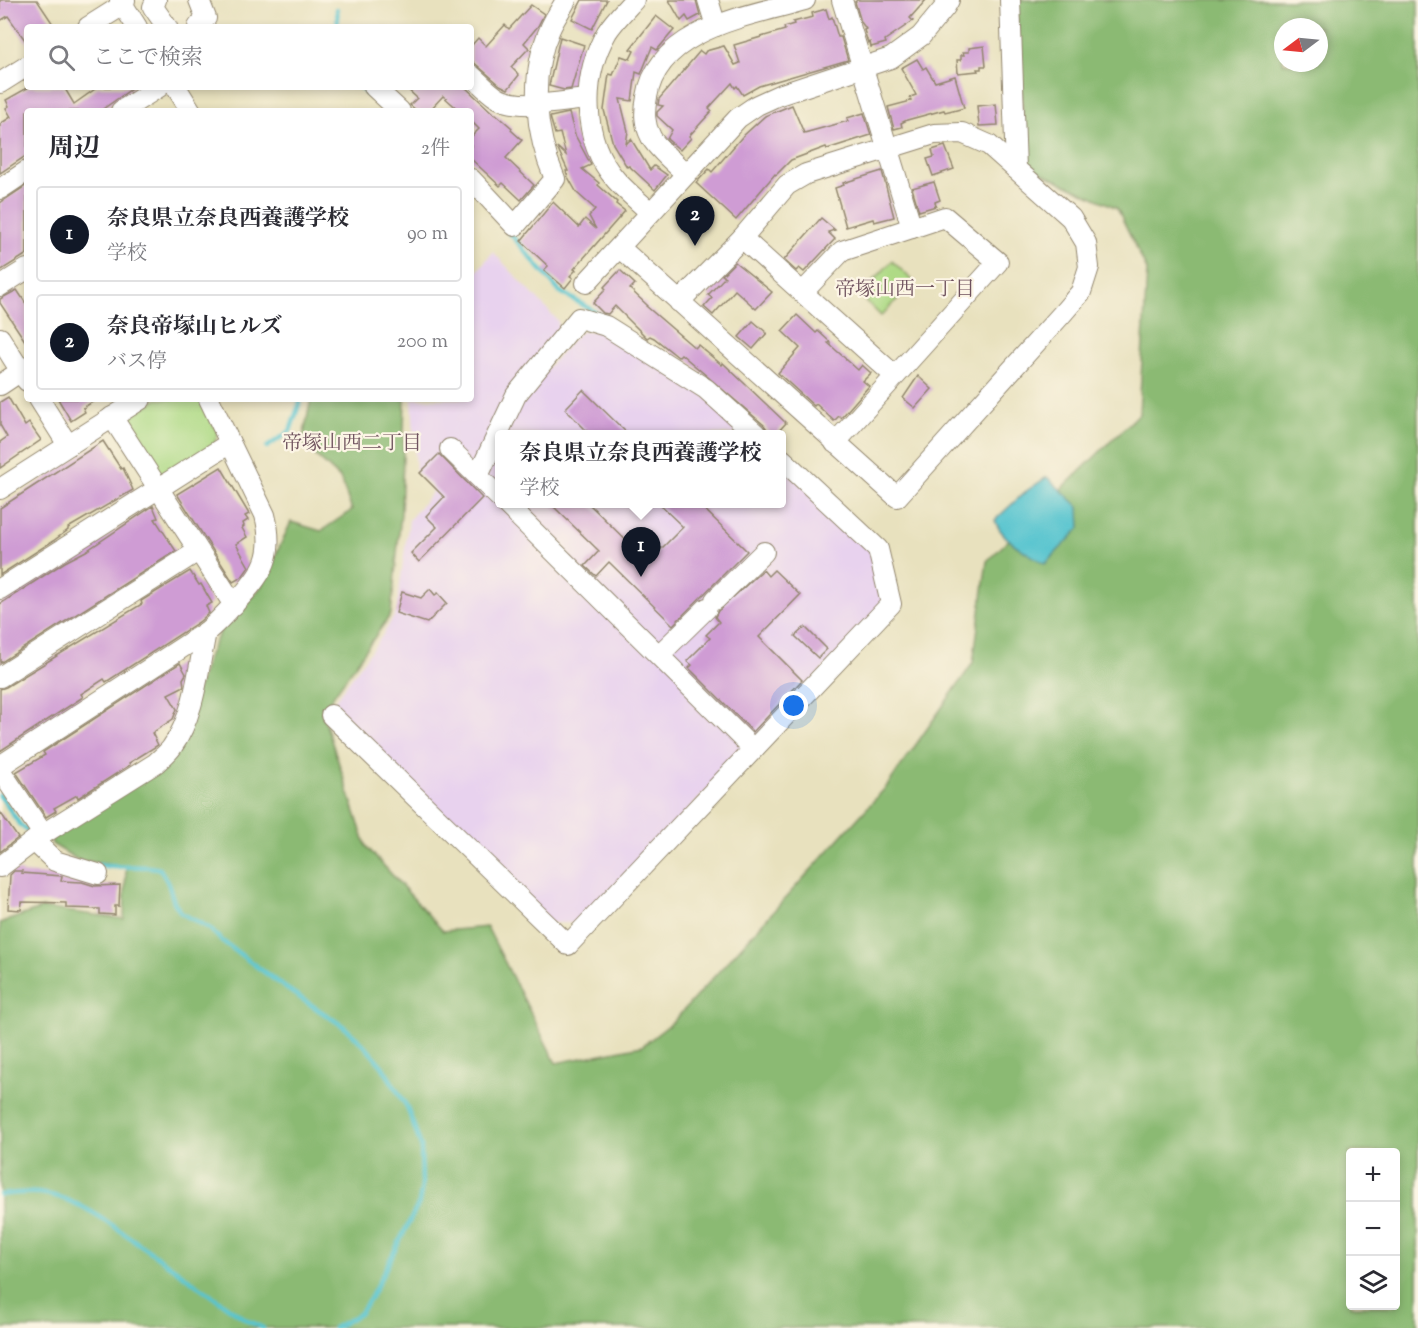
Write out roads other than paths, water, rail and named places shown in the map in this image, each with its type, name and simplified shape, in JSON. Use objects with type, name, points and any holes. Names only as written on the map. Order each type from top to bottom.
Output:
[{"type":"street","points":[[156,0],[153,7],[165,24]]},
{"type":"street","points":[[199,0],[206,18],[201,24]]},
{"type":"street","points":[[474,182],[515,226],[555,179],[546,159],[537,122],[538,68],[549,30],[566,0]]},
{"type":"street","points":[[634,0],[608,31],[592,66],[588,99],[592,132],[602,159],[616,179],[650,212]]},
{"type":"street","points":[[708,0],[716,26]]},
{"type":"street","points":[[686,174],[651,138],[644,117],[648,87],[662,60],[687,39],[716,26],[805,0]]},
{"type":"street","points":[[842,0],[912,228]]},
{"type":"street","points":[[586,284],[738,118],[778,95],[891,58],[921,36],[945,7],[948,0]]},
{"type":"street","points":[[1010,0],[1016,169]]},
{"type":"street","points":[[92,24],[123,2],[135,24]]},
{"type":"street","points":[[0,83],[24,68]]},
{"type":"street","points":[[474,78],[496,97],[513,103],[537,104],[588,99]]},
{"type":"street","points":[[126,108],[154,90]]},
{"type":"street","points":[[178,90],[189,108]]},
{"type":"street","points":[[377,90],[397,108]]},
{"type":"street","points":[[620,248],[679,302],[835,443],[897,497],[1081,292],[1089,267],[1086,243],[1071,218],[989,145],[963,133],[934,134],[806,174],[787,185],[742,238],[679,302]]},
{"type":"street","points":[[0,189],[24,173]]},
{"type":"street","points":[[803,292],[842,251],[945,217],[998,262],[835,443]]},
{"type":"street","points":[[742,238],[894,375]]},
{"type":"street","points":[[0,286],[24,271]]},
{"type":"street","points":[[500,430],[516,395],[579,318],[606,326],[706,389],[751,430]]},
{"type":"street","points":[[0,338],[24,372]]},
{"type":"street","points":[[0,385],[24,373]]},
{"type":"street","points":[[41,402],[68,445]]},
{"type":"street","points":[[0,489],[136,402]]},
{"type":"street","points":[[98,874],[55,861],[39,838],[0,768],[206,632],[254,584],[265,565],[269,550],[269,532],[265,515],[210,402]]},
{"type":"street","points":[[112,417],[234,604]]},
{"type":"street","points":[[478,476],[495,440]]},
{"type":"street","points":[[0,589],[230,443]]},
{"type":"street","points":[[450,449],[495,493]]},
{"type":"street","points":[[331,715],[568,945],[891,604],[878,549],[786,463]]},
{"type":"street","points":[[510,508],[660,654],[753,749]]},
{"type":"street","points":[[0,677],[198,551]]},
{"type":"street","points":[[660,654],[764,552]]},
{"type":"street","points":[[0,867],[39,838],[156,763],[171,749],[189,715],[206,632]]},
{"type":"water","points":[[1047,477],[1079,507],[1080,528],[1045,564],[1009,540],[995,520],[1025,492]]},
{"type":"waterway","points":[[337,9],[338,24]]},
{"type":"waterway","points":[[363,90],[371,97]]},
{"type":"waterway","points":[[509,232],[559,291],[604,317]]},
{"type":"waterway","points":[[267,447],[290,431],[300,402]]},
{"type":"waterway","points":[[0,795],[20,825],[33,834]]},
{"type":"waterway","points":[[99,865],[160,869],[181,913],[209,928],[221,940],[287,989],[343,1026],[382,1066],[407,1107],[421,1146],[422,1186],[419,1203],[370,1299],[359,1314],[334,1328]]},
{"type":"waterway","points":[[0,1195],[40,1193],[82,1206],[248,1321],[263,1328]]},
{"type":"place","name":"奈良帝塚山ヒルズ","points":[[695,246]]},
{"type":"place","name":"奈良県立奈良西養護学校","points":[[641,577]]},
{"type":"district","name":"帝塚山西一丁目","points":[[905,290]]},
{"type":"district","name":"帝塚山西二丁目","points":[[352,444]]}]
